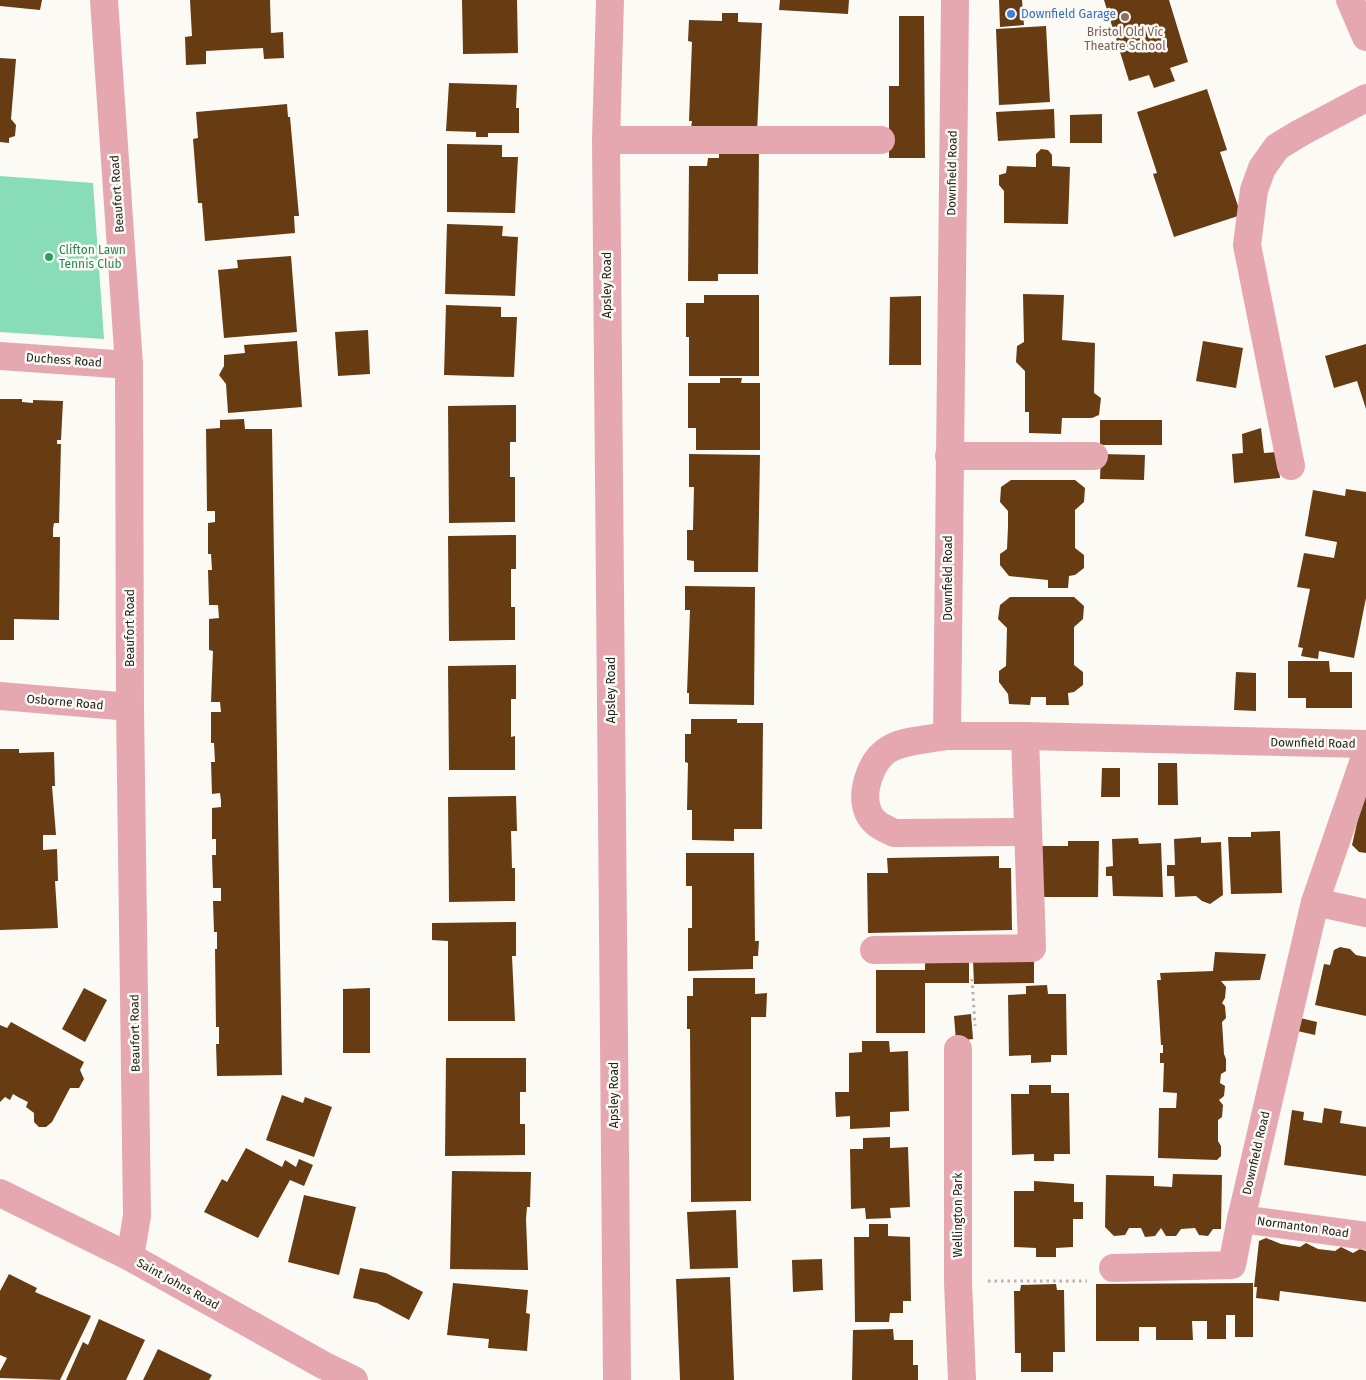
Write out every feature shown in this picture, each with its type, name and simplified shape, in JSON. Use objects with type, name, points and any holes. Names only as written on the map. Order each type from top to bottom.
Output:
[{"type":"street","name":"Beaufort Road","points":[[104,0],[129,364],[130,707],[137,1216],[130,1257]]},
{"type":"street","name":"Apsley Road","points":[[610,0],[606,140],[616,1380]]},
{"type":"street","name":"Downfield Road","points":[[955,0],[948,456],[947,736],[1366,744]]},
{"type":"street","points":[[1356,5],[1366,37]]},
{"type":"street","points":[[1291,466],[1247,245],[1253,197],[1262,168],[1278,148],[1300,133],[1366,98]]},
{"type":"street","points":[[606,140],[881,140]]},
{"type":"street","name":"Duchess Road","points":[[0,356],[129,364]]},
{"type":"street","points":[[948,456],[1094,456]]},
{"type":"street","name":"Osborne Road","points":[[0,696],[130,707]]},
{"type":"street","points":[[947,736],[891,748],[876,760],[867,785],[868,811],[873,820],[894,833],[1028,832]]},
{"type":"street","points":[[874,950],[1032,948],[1025,736]]},
{"type":"street","name":"Downfield Road","points":[[1113,1268],[1232,1265],[1315,902],[1366,754]]},
{"type":"street","points":[[1315,902],[1366,913]]},
{"type":"street","name":"Wellington Park","points":[[958,1049],[958,1282],[962,1380]]},
{"type":"street","name":"Saint Johns Road","points":[[0,1192],[130,1257],[320,1373],[354,1380]]},
{"type":"street","name":"Normanton Road","points":[[1241,1219],[1366,1236]]},
{"type":"path","points":[[958,1282],[1112,1281],[1113,1268]]},
{"type":"green space","name":"Clifton Lawn Tennis Club","points":[[0,176],[93,183],[104,339],[0,332]]},
{"type":"building","points":[[0,0],[42,0],[40,10],[0,6]]},
{"type":"building","points":[[190,0],[270,0],[271,33],[283,32],[284,58],[264,59],[263,48],[206,51],[206,64],[186,65],[185,37],[192,36]]},
{"type":"building","points":[[462,0],[517,0],[518,53],[463,54]]},
{"type":"building","points":[[780,0],[849,0],[848,14],[779,10]]},
{"type":"building","name":"Downfield Garage","points":[[999,0],[1022,0],[1024,25],[1000,27]]},
{"type":"building","points":[[1104,0],[1169,0],[1188,62],[1170,68],[1175,81],[1154,88],[1149,75],[1129,81]]},
{"type":"building","points":[[722,13],[738,13],[738,22],[762,23],[757,132],[691,129],[692,121],[689,121],[692,42],[688,41],[689,20],[722,21]]},
{"type":"building","points":[[899,16],[924,16],[925,158],[889,158],[889,86],[899,86]]},
{"type":"building","points":[[1046,26],[1050,102],[999,105],[996,29]]},
{"type":"building","points":[[0,58],[16,59],[11,119],[16,125],[15,136],[9,138],[9,143],[0,142]]},
{"type":"building","points":[[449,83],[517,85],[516,108],[519,108],[519,133],[488,133],[488,137],[476,137],[476,132],[446,131]]},
{"type":"building","points":[[1207,89],[1227,150],[1220,152],[1241,215],[1174,237],[1153,174],[1157,173],[1137,112]]},
{"type":"building","points":[[287,104],[288,117],[290,117],[299,216],[294,216],[295,233],[205,241],[202,203],[198,203],[193,139],[198,138],[196,112]]},
{"type":"building","points":[[1054,109],[1055,138],[998,141],[996,112]]},
{"type":"building","points":[[1102,114],[1102,143],[1070,143],[1070,115]]},
{"type":"building","points":[[447,144],[502,145],[502,157],[518,157],[515,213],[447,212]]},
{"type":"building","points":[[719,149],[759,149],[758,274],[718,274],[718,281],[688,281],[689,166],[707,166],[708,158],[719,158]]},
{"type":"building","points":[[1041,149],[1048,150],[1052,155],[1052,166],[1070,167],[1068,224],[1004,223],[1004,191],[999,185],[999,175],[1006,173],[1007,166],[1036,167],[1036,154]]},
{"type":"building","points":[[447,224],[503,226],[502,236],[518,237],[515,296],[445,294]]},
{"type":"building","points":[[291,256],[297,332],[224,338],[218,270],[238,268],[237,260]]},
{"type":"building","points":[[1023,294],[1064,295],[1062,340],[1095,343],[1094,393],[1101,398],[1099,415],[1092,418],[1062,418],[1061,434],[1029,433],[1029,412],[1025,412],[1025,371],[1016,362],[1017,346],[1024,342]]},
{"type":"building","points":[[704,295],[759,295],[759,376],[689,376],[689,337],[686,337],[686,303],[704,303]]},
{"type":"building","points":[[921,296],[921,365],[889,365],[890,297]]},
{"type":"building","points":[[446,305],[501,307],[501,317],[517,317],[514,377],[444,375]]},
{"type":"building","points":[[368,330],[370,374],[338,376],[335,332]]},
{"type":"building","points":[[297,341],[302,407],[228,413],[226,384],[219,375],[224,366],[224,355],[245,353],[244,345]]},
{"type":"building","points":[[1203,341],[1243,348],[1236,388],[1196,381]]},
{"type":"building","points":[[1366,344],[1366,409],[1357,381],[1334,388],[1325,356]]},
{"type":"building","points":[[720,378],[742,378],[741,383],[760,383],[760,450],[696,450],[696,428],[688,428],[688,383],[720,383]]},
{"type":"building","points":[[0,399],[22,399],[22,402],[33,403],[33,400],[63,401],[61,440],[57,440],[57,444],[61,444],[59,523],[54,523],[53,529],[53,537],[60,537],[59,620],[14,619],[14,640],[0,640]]},
{"type":"building","points":[[516,405],[516,442],[510,442],[510,477],[515,477],[515,522],[449,523],[448,406]]},
{"type":"building","points":[[244,419],[245,429],[272,429],[282,1075],[217,1076],[216,1044],[219,1044],[219,1027],[216,1027],[215,949],[217,949],[217,932],[214,932],[213,901],[221,901],[221,888],[213,888],[212,855],[216,855],[216,839],[212,839],[212,808],[221,807],[221,801],[220,793],[212,794],[211,762],[215,762],[214,743],[211,743],[211,712],[221,712],[220,702],[211,702],[213,651],[209,650],[209,619],[219,618],[218,605],[209,605],[208,570],[212,570],[211,554],[208,554],[208,523],[215,522],[215,511],[207,511],[206,429],[220,428],[220,420]]},
{"type":"building","points":[[1100,420],[1162,420],[1162,445],[1100,445]]},
{"type":"building","points":[[1261,428],[1264,453],[1277,452],[1280,478],[1234,483],[1232,454],[1243,453],[1242,434]]},
{"type":"building","points":[[689,454],[760,455],[758,572],[694,572],[694,561],[687,560],[687,530],[693,530],[694,487],[689,487]]},
{"type":"building","points":[[1101,454],[1145,455],[1144,480],[1100,479]]},
{"type":"building","points":[[1011,480],[1075,480],[1085,488],[1084,502],[1075,510],[1075,548],[1084,555],[1084,568],[1075,575],[1069,576],[1068,588],[1048,588],[1048,580],[1009,576],[1000,565],[1000,554],[1007,549],[1008,527],[1008,511],[1000,502],[1001,487]]},
{"type":"building","points":[[1346,489],[1366,492],[1366,598],[1354,658],[1319,651],[1318,659],[1301,656],[1303,648],[1298,647],[1310,589],[1297,587],[1304,553],[1334,558],[1337,542],[1305,536],[1313,490],[1345,496]]},
{"type":"building","points":[[516,535],[516,569],[511,569],[511,607],[515,607],[515,640],[449,641],[448,536]]},
{"type":"building","points":[[685,586],[755,587],[754,705],[689,704],[689,693],[687,693],[690,610],[685,610]]},
{"type":"building","points":[[1010,597],[1074,597],[1084,606],[1083,619],[1074,627],[1074,665],[1083,672],[1083,685],[1074,692],[1068,693],[1069,705],[1046,705],[1046,697],[1031,697],[1030,705],[1009,704],[1008,694],[999,682],[999,671],[1006,666],[1007,628],[998,619],[1000,605]]},
{"type":"building","points":[[1288,661],[1329,661],[1330,672],[1352,672],[1352,708],[1306,708],[1306,698],[1288,698]]},
{"type":"building","points":[[516,665],[516,699],[511,699],[511,737],[515,736],[515,770],[449,770],[448,666]]},
{"type":"building","points":[[1236,672],[1256,673],[1256,711],[1234,710]]},
{"type":"building","points":[[691,719],[737,719],[737,723],[763,723],[762,829],[734,829],[734,841],[692,840],[692,810],[687,810],[688,763],[685,762],[685,734],[691,734]]},
{"type":"building","points":[[0,749],[19,749],[19,753],[54,752],[55,786],[52,786],[56,835],[43,835],[43,850],[57,849],[58,881],[55,881],[58,928],[0,930]]},
{"type":"building","points":[[1158,763],[1177,763],[1178,805],[1158,805]]},
{"type":"building","points":[[1102,768],[1120,768],[1120,797],[1101,797]]},
{"type":"building","points":[[1365,788],[1366,853],[1359,852],[1352,845]]},
{"type":"building","points":[[516,796],[517,831],[511,831],[512,868],[515,868],[515,901],[449,902],[448,797]]},
{"type":"building","points":[[1280,831],[1282,893],[1231,894],[1228,837],[1251,837],[1251,832]]},
{"type":"building","points":[[1201,837],[1201,843],[1221,842],[1223,895],[1210,904],[1196,896],[1175,897],[1174,876],[1167,876],[1167,865],[1175,865],[1174,839]]},
{"type":"building","points":[[1138,838],[1139,844],[1161,843],[1163,897],[1113,896],[1112,876],[1106,876],[1106,867],[1113,866],[1112,839]]},
{"type":"building","points":[[1068,841],[1099,841],[1098,897],[1041,897],[1041,846],[1068,846]]},
{"type":"building","points":[[686,853],[754,853],[755,941],[759,941],[758,956],[753,956],[753,969],[688,971],[688,928],[692,928],[692,886],[686,886]]},
{"type":"building","points":[[999,856],[999,868],[1011,868],[1012,930],[868,933],[867,873],[888,873],[887,858]]},
{"type":"building","points":[[516,922],[516,956],[512,956],[515,1021],[448,1021],[448,941],[432,940],[432,923]]},
{"type":"building","points":[[1340,947],[1350,949],[1356,955],[1366,957],[1366,1016],[1315,1005],[1324,964],[1330,965],[1334,950]]},
{"type":"building","points":[[1215,952],[1266,954],[1260,980],[1221,981],[1226,987],[1225,998],[1222,1003],[1225,1006],[1226,1018],[1222,1022],[1226,1071],[1221,1074],[1220,1083],[1225,1086],[1224,1096],[1219,1100],[1223,1105],[1222,1117],[1218,1120],[1218,1141],[1221,1146],[1221,1156],[1217,1160],[1158,1158],[1159,1108],[1176,1108],[1177,1093],[1163,1092],[1164,1063],[1160,1063],[1160,1053],[1163,1053],[1163,1045],[1161,1045],[1157,980],[1161,980],[1160,973],[1213,971]]},
{"type":"building","points":[[973,960],[1034,960],[1034,983],[974,984]]},
{"type":"building","points":[[925,962],[969,962],[969,983],[925,983],[925,1033],[876,1033],[876,970],[925,970]]},
{"type":"building","points":[[693,978],[755,978],[755,994],[767,993],[766,1017],[751,1017],[751,1201],[691,1202],[690,1029],[687,1029],[687,996],[693,996]]},
{"type":"building","points":[[1047,985],[1048,994],[1066,994],[1067,1055],[1051,1055],[1051,1062],[1031,1063],[1031,1055],[1009,1056],[1008,995],[1026,994],[1026,986]]},
{"type":"building","points":[[84,988],[107,1000],[85,1042],[62,1029]]},
{"type":"building","points":[[370,988],[370,1053],[343,1053],[343,989]]},
{"type":"building","points":[[971,1014],[973,1039],[956,1041],[954,1016]]},
{"type":"building","points":[[1296,1017],[1317,1022],[1315,1035],[1293,1030]]},
{"type":"building","points":[[11,1022],[84,1062],[80,1070],[84,1079],[79,1088],[70,1088],[52,1122],[46,1127],[39,1127],[34,1122],[34,1113],[26,1107],[28,1102],[13,1094],[10,1100],[5,1097],[0,1102],[0,1025],[7,1028]]},
{"type":"building","points":[[862,1041],[889,1041],[890,1052],[908,1051],[909,1111],[890,1112],[890,1127],[850,1129],[850,1116],[836,1117],[835,1092],[849,1092],[849,1053],[862,1052]]},
{"type":"building","points":[[446,1058],[526,1058],[526,1092],[520,1092],[520,1124],[525,1124],[525,1155],[445,1156]]},
{"type":"building","points":[[1029,1085],[1051,1085],[1051,1093],[1069,1093],[1070,1154],[1054,1154],[1054,1161],[1034,1161],[1034,1154],[1012,1155],[1011,1094],[1029,1094]]},
{"type":"building","points":[[282,1095],[303,1103],[305,1097],[332,1107],[314,1157],[266,1140]]},
{"type":"building","points":[[1324,1108],[1342,1111],[1340,1123],[1366,1127],[1366,1176],[1284,1165],[1292,1110],[1304,1112],[1303,1120],[1322,1123]]},
{"type":"building","points":[[890,1137],[890,1148],[908,1147],[910,1207],[890,1208],[891,1218],[866,1219],[865,1208],[851,1209],[850,1149],[863,1149],[863,1138]]},
{"type":"building","points":[[246,1148],[282,1167],[285,1160],[296,1167],[299,1159],[313,1165],[304,1186],[290,1180],[258,1238],[204,1212],[222,1179],[227,1182]]},
{"type":"building","points":[[452,1171],[531,1172],[530,1207],[527,1207],[526,1219],[528,1270],[450,1269]]},
{"type":"building","points":[[1173,1174],[1222,1175],[1221,1229],[1213,1229],[1208,1236],[1199,1235],[1195,1228],[1181,1229],[1176,1236],[1166,1236],[1161,1228],[1155,1236],[1145,1237],[1141,1228],[1129,1228],[1125,1235],[1114,1236],[1105,1227],[1106,1175],[1154,1176],[1154,1186],[1172,1187]]},
{"type":"building","points":[[1034,1181],[1074,1184],[1074,1202],[1083,1202],[1083,1219],[1073,1219],[1073,1247],[1056,1248],[1056,1257],[1036,1257],[1036,1248],[1014,1247],[1014,1191],[1034,1191]]},
{"type":"building","points":[[304,1195],[356,1207],[339,1275],[288,1262]]},
{"type":"building","points":[[736,1210],[738,1268],[690,1269],[687,1212]]},
{"type":"building","points":[[869,1224],[888,1224],[888,1236],[910,1237],[911,1301],[903,1301],[903,1313],[890,1313],[889,1322],[855,1322],[854,1237],[869,1237]]},
{"type":"building","points":[[1266,1238],[1281,1244],[1300,1247],[1306,1243],[1318,1249],[1335,1251],[1341,1247],[1353,1253],[1360,1249],[1366,1251],[1366,1302],[1280,1291],[1279,1301],[1256,1298],[1257,1287],[1254,1287],[1259,1241]]},
{"type":"building","points":[[822,1259],[823,1290],[793,1292],[792,1260]]},
{"type":"building","points":[[360,1268],[386,1273],[423,1292],[409,1320],[377,1303],[353,1298]]},
{"type":"building","points":[[9,1274],[37,1288],[35,1292],[91,1316],[60,1380],[0,1378],[0,1371],[7,1358],[0,1355],[0,1291]]},
{"type":"building","points":[[730,1277],[734,1380],[680,1380],[676,1279]]},
{"type":"building","points":[[453,1283],[528,1290],[526,1313],[530,1314],[527,1351],[488,1348],[489,1339],[447,1335]]},
{"type":"building","points":[[1253,1283],[1253,1337],[1235,1337],[1235,1315],[1226,1315],[1226,1339],[1207,1339],[1207,1321],[1192,1321],[1193,1340],[1156,1340],[1156,1327],[1139,1327],[1139,1341],[1096,1341],[1096,1284]]},
{"type":"building","points":[[1056,1284],[1057,1290],[1064,1290],[1065,1352],[1053,1352],[1053,1372],[1021,1372],[1021,1353],[1015,1353],[1014,1291],[1020,1291],[1021,1285]]},
{"type":"building","points":[[99,1319],[145,1340],[126,1380],[66,1380],[83,1342],[88,1345]]},
{"type":"building","points":[[893,1329],[894,1340],[913,1340],[913,1365],[918,1365],[918,1380],[852,1380],[853,1330]]},
{"type":"building","points":[[158,1349],[212,1375],[209,1380],[143,1380]]},
{"type":"place","name":"Downfield Garage","points":[[1011,14]]},
{"type":"place","name":"Bristol Old Vic Theatre School","points":[[1125,17]]},
{"type":"place","name":"Clifton Lawn Tennis Club","points":[[49,257]]}]
